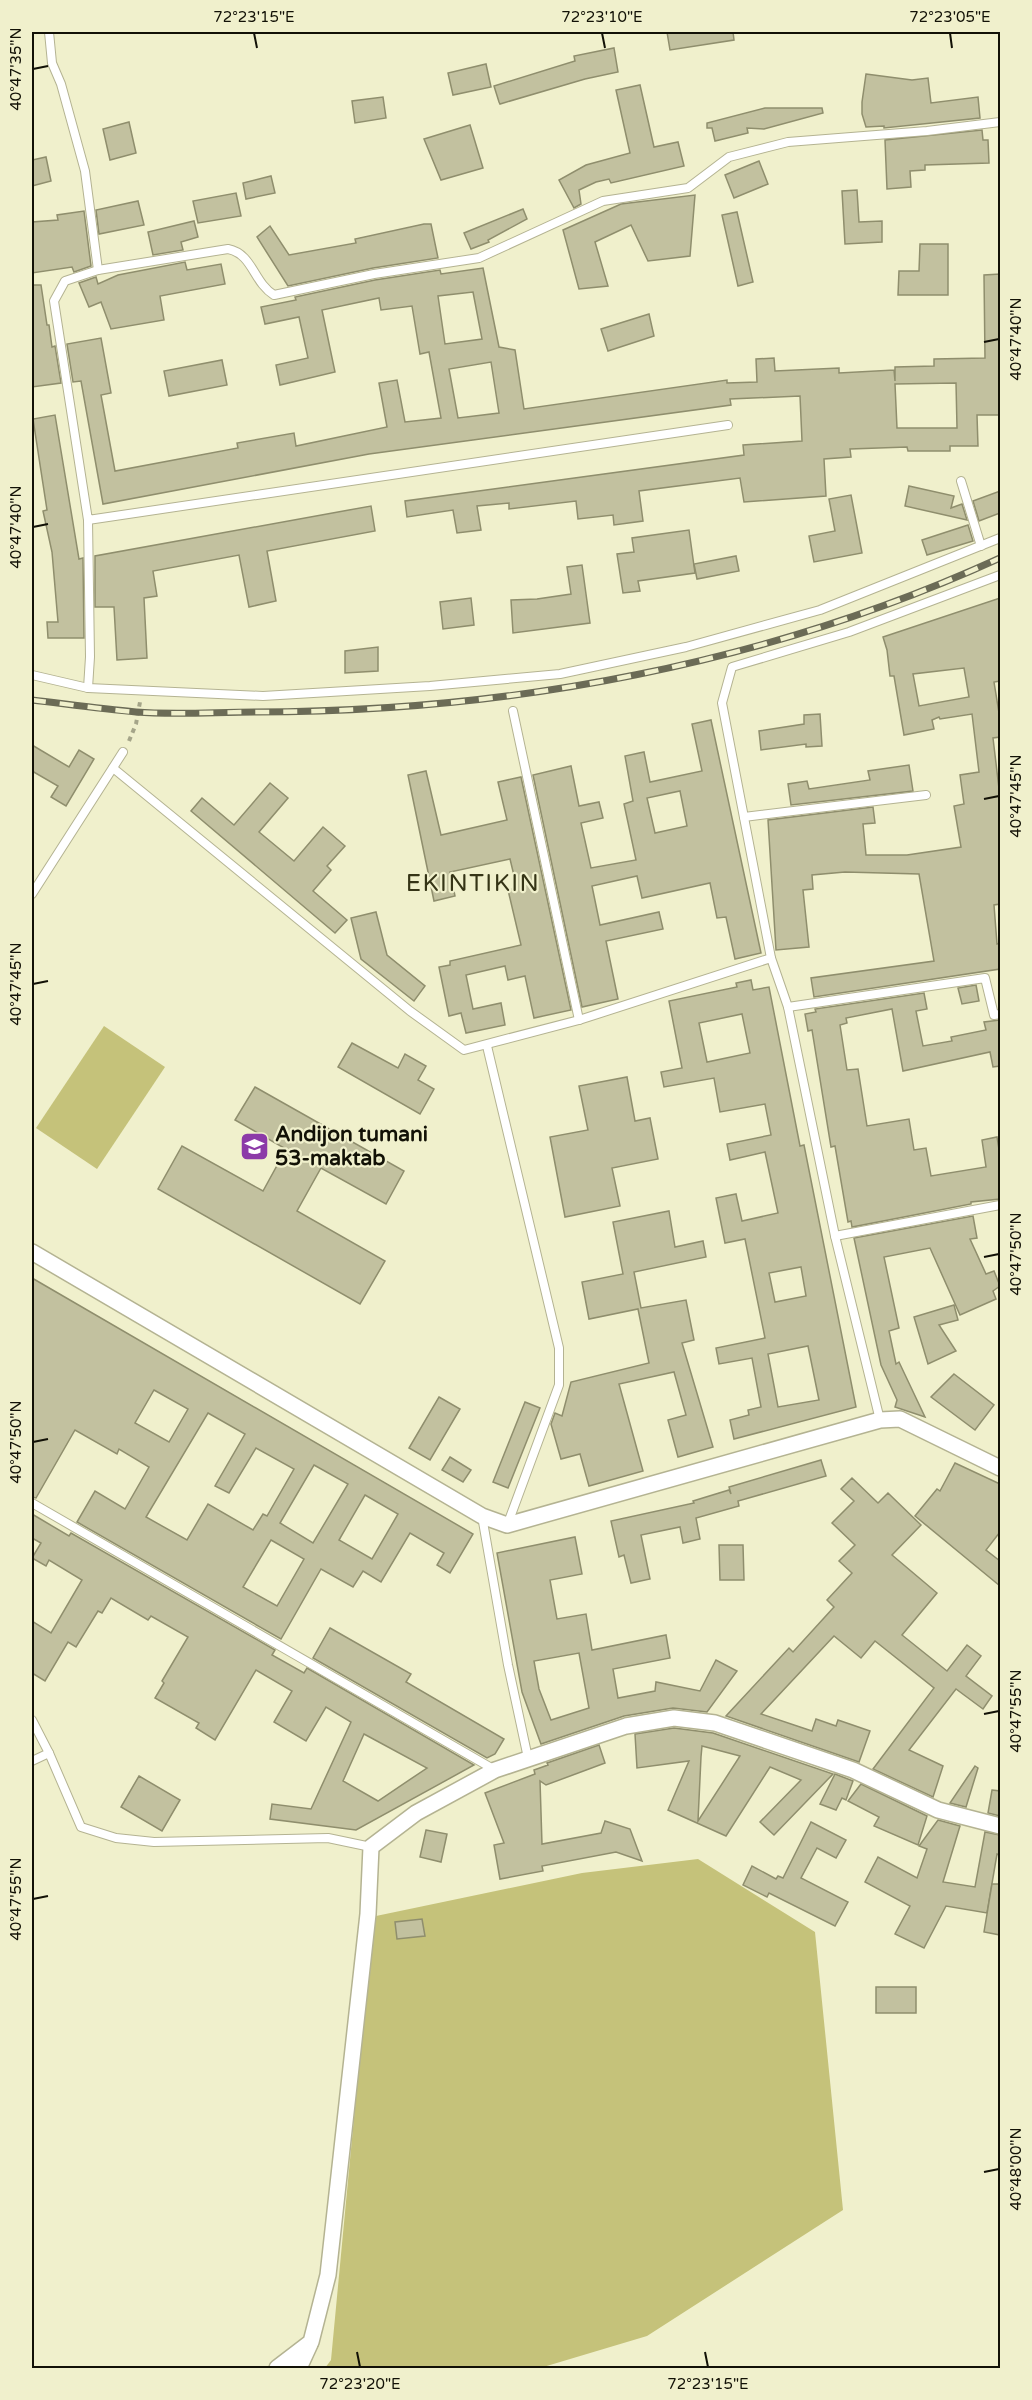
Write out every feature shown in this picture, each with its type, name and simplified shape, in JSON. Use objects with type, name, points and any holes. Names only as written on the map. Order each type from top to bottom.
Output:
[{"type":"street","points":[[32,1252],[482,1516],[507,1525],[880,1420],[900,1419],[1000,1468]]},
{"type":"street","points":[[299,2368],[311,2342],[328,2275],[368,1914],[371,1847],[416,1813],[495,1770],[626,1726],[674,1718],[715,1723],[854,1770],[938,1810],[1000,1826]]},
{"type":"street","points":[[277,2368],[311,2342]]},
{"type":"lane","points":[[49,32],[52,63],[85,171],[98,270]]},
{"type":"lane","points":[[88,688],[90,657],[88,520],[54,301],[65,281],[98,270],[228,249],[238,251],[248,261],[264,289],[273,294],[286,293],[374,274],[479,258],[603,201],[688,188],[729,157],[788,142],[927,131],[1000,122]]},
{"type":"lane","points":[[88,520],[728,425]]},
{"type":"lane","points":[[961,481],[981,546]]},
{"type":"lane","points":[[32,675],[88,688],[263,696],[430,686],[560,674],[686,647],[820,610],[1000,538]]},
{"type":"lane","points":[[880,1420],[835,1236],[788,1007],[771,958],[722,703],[732,667],[849,632],[1000,575]]},
{"type":"lane","points":[[513,711],[579,1020]]},
{"type":"lane","points":[[32,894],[123,752]]},
{"type":"lane","points":[[113,768],[410,1011],[464,1050],[487,1046],[579,1020],[771,958]]},
{"type":"lane","points":[[744,818],[926,795]]},
{"type":"lane","points":[[788,1007],[986,978],[994,1015],[1000,1014]]},
{"type":"lane","points":[[487,1046],[559,1348],[559,1385],[507,1525]]},
{"type":"lane","points":[[835,1236],[1000,1205]]},
{"type":"lane","points":[[32,1503],[495,1770]]},
{"type":"lane","points":[[482,1516],[508,1665],[528,1758]]},
{"type":"lane","points":[[32,1720],[81,1827],[116,1838],[154,1842],[328,1838],[371,1847]]},
{"type":"lane","points":[[32,1761],[49,1753]]},
{"type":"path","points":[[123,752],[136,724],[140,691]]},
{"type":"shaded area","points":[[104,1026],[165,1067],[97,1169],[36,1128]]},
{"type":"shaded area","points":[[698,1859],[815,1932],[843,2210],[647,2336],[540,2368],[325,2368],[331,2360],[359,2065],[376,1916],[582,1873]]},
{"type":"building","points":[[667,32],[733,32],[734,40],[670,50]]},
{"type":"building","points":[[614,48],[618,72],[585,79],[500,104],[499,102],[494,86],[575,61],[574,56]]},
{"type":"building","points":[[486,64],[491,87],[453,95],[448,73]]},
{"type":"building","points":[[866,74],[912,80],[928,78],[931,103],[978,97],[980,118],[884,128],[884,126],[866,127],[862,114],[862,102]]},
{"type":"building","points":[[640,85],[654,147],[678,142],[684,166],[611,183],[609,179],[596,182],[579,190],[581,204],[574,208],[559,180],[586,165],[630,153],[616,90]]},
{"type":"building","points":[[383,97],[386,118],[355,123],[352,101]]},
{"type":"building","points":[[765,108],[822,108],[823,113],[764,129],[747,128],[748,133],[715,141],[712,128],[707,128],[707,123]]},
{"type":"building","points":[[129,122],[136,153],[110,160],[103,129]]},
{"type":"building","points":[[470,125],[483,168],[441,180],[424,139]]},
{"type":"building","points":[[982,130],[983,140],[988,140],[989,163],[925,165],[925,170],[910,171],[911,187],[887,189],[885,140]]},
{"type":"building","points":[[46,157],[51,181],[32,186],[32,160]]},
{"type":"building","points":[[759,161],[768,184],[734,198],[725,175]]},
{"type":"building","points":[[271,176],[275,193],[246,199],[243,183]]},
{"type":"building","points":[[857,190],[859,222],[882,221],[882,242],[845,244],[842,191]]},
{"type":"building","points":[[236,193],[241,216],[198,223],[193,201]]},
{"type":"building","points":[[695,195],[690,256],[648,261],[631,225],[595,242],[608,286],[579,289],[563,230],[621,204]]},
{"type":"building","points":[[138,201],[144,225],[99,234],[96,210]]},
{"type":"building","points":[[523,209],[527,219],[488,240],[489,242],[471,249],[464,233]]},
{"type":"building","points":[[84,211],[91,266],[74,272],[72,267],[32,273],[32,222],[58,220],[57,215]]},
{"type":"building","points":[[737,212],[753,282],[738,286],[722,215]]},
{"type":"building","points":[[194,221],[198,237],[181,242],[183,250],[153,255],[148,232]]},
{"type":"building","points":[[431,224],[438,258],[373,268],[288,286],[257,237],[270,226],[289,255],[356,243],[355,239]]},
{"type":"building","points":[[920,244],[948,244],[948,295],[898,295],[899,271],[919,271]]},
{"type":"building","points":[[185,262],[187,270],[221,264],[225,284],[160,296],[164,320],[111,329],[101,302],[89,307],[79,283],[96,277],[98,284],[118,275]]},
{"type":"building","points":[[483,268],[499,347],[515,350],[524,409],[727,380],[727,383],[757,382],[756,359],[774,358],[775,371],[839,368],[839,373],[894,370],[895,381],[895,367],[934,366],[934,359],[985,358],[984,275],[1000,274],[1000,415],[977,415],[978,446],[950,446],[950,451],[908,451],[907,447],[850,449],[851,457],[824,459],[826,496],[744,502],[740,478],[639,491],[643,521],[614,525],[613,515],[578,519],[576,501],[509,509],[509,503],[477,506],[481,530],[457,533],[453,510],[407,517],[405,501],[744,455],[743,445],[802,441],[800,396],[730,399],[731,405],[369,454],[103,504],[81,381],[73,382],[67,344],[101,338],[111,393],[101,395],[115,471],[238,448],[237,443],[294,433],[296,446],[387,427],[379,383],[397,380],[405,422],[441,418],[429,352],[420,354],[412,306],[381,310],[379,298],[322,310],[335,372],[280,385],[276,365],[308,358],[299,317],[265,324],[261,307],[296,300],[295,297],[375,280],[440,270],[441,274]],"holes":[[[473,292],[482,339],[445,344],[438,296]],[[491,362],[499,413],[458,418],[449,369]],[[956,383],[957,428],[897,428],[895,384]]]},
{"type":"building","points":[[32,285],[41,285],[47,325],[49,325],[52,347],[55,346],[61,383],[32,387]]},
{"type":"building","points":[[649,314],[654,336],[608,351],[601,329]]},
{"type":"building","points":[[222,360],[227,385],[169,396],[164,371]]},
{"type":"building","points":[[55,415],[79,559],[83,558],[84,638],[48,638],[47,622],[58,622],[52,552],[43,511],[47,510],[33,419]]},
{"type":"building","points":[[909,486],[954,496],[951,508],[962,504],[967,520],[905,506]]},
{"type":"building","points":[[1000,491],[1000,513],[979,521],[973,501]]},
{"type":"building","points":[[851,495],[862,553],[814,562],[809,536],[835,531],[829,499]]},
{"type":"building","points":[[371,506],[375,531],[267,551],[276,601],[249,607],[239,555],[153,571],[157,596],[144,598],[147,658],[117,660],[114,607],[95,607],[95,556]]},
{"type":"building","points":[[968,525],[973,541],[927,555],[922,540]]},
{"type":"building","points":[[689,530],[695,573],[638,581],[640,591],[623,593],[617,554],[634,552],[632,538]]},
{"type":"building","points":[[736,556],[739,571],[697,579],[694,564]]},
{"type":"building","points":[[582,565],[590,623],[513,633],[511,600],[571,594],[567,567]]},
{"type":"building","points":[[471,598],[474,625],[443,629],[440,602]]},
{"type":"building","points":[[1000,598],[1000,681],[994,682],[1000,719],[1000,737],[993,738],[1000,797],[1000,904],[994,905],[997,944],[1000,943],[1000,969],[814,997],[811,978],[934,961],[919,874],[845,872],[812,875],[813,889],[803,890],[809,947],[776,950],[768,820],[873,807],[875,823],[863,824],[866,855],[907,855],[961,847],[954,806],[964,804],[960,775],[979,772],[972,714],[940,719],[939,717],[932,720],[934,729],[904,735],[894,676],[890,676],[883,637]],"holes":[[[964,668],[969,697],[919,706],[913,674]]]},
{"type":"building","points":[[378,647],[378,671],[345,673],[345,651]]},
{"type":"building","points":[[820,714],[822,746],[806,747],[806,744],[761,750],[759,731],[804,724],[804,715]]},
{"type":"building","points":[[711,720],[761,953],[735,959],[726,917],[717,918],[710,883],[642,898],[637,876],[592,886],[600,925],[659,912],[663,929],[606,941],[618,999],[582,1007],[533,775],[571,766],[579,806],[599,802],[603,818],[581,823],[591,868],[636,860],[624,804],[633,801],[625,756],[644,752],[650,782],[702,771],[692,724]],"holes":[[[680,791],[687,826],[655,833],[647,798]]]},
{"type":"building","points":[[32,745],[69,767],[79,750],[94,759],[66,806],[51,797],[58,786],[32,771]]},
{"type":"building","points":[[909,765],[913,791],[791,805],[788,784],[807,781],[809,789],[870,780],[868,771]]},
{"type":"building","points":[[426,771],[441,835],[507,820],[498,782],[521,777],[571,1010],[534,1018],[525,976],[508,980],[505,966],[466,975],[473,1009],[501,1003],[505,1025],[466,1033],[461,1013],[449,1016],[439,967],[450,965],[450,961],[521,945],[508,890],[517,888],[510,859],[450,872],[455,896],[434,901],[408,775]]},
{"type":"building","points":[[270,783],[288,798],[259,832],[294,861],[323,827],[345,846],[327,866],[331,870],[313,891],[347,920],[335,933],[191,811],[202,798],[234,825]]},
{"type":"building","points":[[376,912],[387,955],[425,986],[414,1001],[361,959],[351,918]]},
{"type":"building","points":[[751,980],[753,990],[769,987],[800,1146],[804,1145],[856,1407],[734,1439],[730,1420],[749,1415],[748,1410],[761,1407],[752,1358],[719,1364],[716,1348],[765,1338],[745,1239],[725,1243],[716,1198],[736,1194],[742,1221],[778,1213],[765,1152],[730,1160],[727,1144],[771,1135],[765,1104],[720,1112],[714,1078],[664,1087],[661,1072],[682,1068],[669,1001],[737,987],[736,983]],"holes":[[[742,1014],[750,1053],[707,1062],[699,1023]],[[801,1267],[806,1296],[775,1302],[769,1273]],[[808,1346],[819,1400],[778,1407],[768,1354]]]},
{"type":"building","points":[[976,985],[979,1001],[962,1004],[958,988]]},
{"type":"building","points":[[924,993],[927,1009],[916,1011],[923,1046],[952,1041],[951,1037],[986,1030],[984,1022],[1000,1020],[1000,1066],[993,1067],[990,1052],[903,1071],[892,1009],[846,1018],[847,1023],[840,1025],[847,1070],[858,1069],[867,1126],[909,1119],[914,1150],[926,1148],[931,1176],[986,1167],[982,1140],[997,1137],[1000,1156],[1000,1199],[971,1202],[971,1204],[852,1227],[851,1221],[848,1222],[835,1146],[831,1147],[812,1030],[808,1031],[805,1014],[816,1012],[815,1009]]},
{"type":"building","points":[[352,1043],[398,1068],[405,1054],[426,1066],[418,1080],[434,1089],[420,1114],[338,1067]]},
{"type":"building","points":[[627,1077],[635,1121],[650,1118],[658,1159],[612,1168],[620,1206],[565,1217],[550,1137],[588,1130],[579,1086]]},
{"type":"building","points":[[255,1087],[404,1171],[386,1204],[321,1168],[297,1211],[385,1261],[360,1304],[158,1189],[182,1146],[263,1191],[286,1149],[235,1120]]},
{"type":"building","points":[[669,1211],[675,1247],[703,1241],[706,1257],[634,1272],[641,1308],[686,1300],[694,1340],[682,1343],[713,1447],[678,1457],[668,1420],[686,1415],[674,1372],[619,1384],[643,1471],[589,1486],[580,1454],[561,1459],[551,1424],[555,1413],[562,1416],[571,1382],[649,1363],[638,1309],[589,1319],[582,1282],[623,1274],[613,1222]]},
{"type":"building","points":[[973,1216],[977,1238],[970,1239],[986,1274],[994,1271],[1000,1286],[993,1291],[996,1299],[960,1315],[930,1248],[884,1257],[899,1328],[889,1331],[896,1364],[899,1362],[925,1417],[895,1407],[897,1400],[881,1365],[854,1238]]},
{"type":"building","points":[[32,1278],[473,1534],[450,1573],[437,1565],[444,1553],[410,1533],[381,1582],[363,1571],[353,1587],[321,1569],[281,1639],[77,1522],[95,1491],[125,1509],[149,1467],[119,1449],[117,1454],[75,1430],[36,1498],[32,1497]],"holes":[[[154,1390],[188,1409],[169,1442],[135,1423]],[[208,1413],[245,1434],[215,1486],[229,1493],[256,1448],[294,1469],[267,1516],[263,1514],[253,1530],[208,1504],[187,1540],[146,1517]],[[314,1465],[348,1484],[313,1543],[280,1523]],[[365,1495],[398,1514],[372,1559],[339,1540]],[[271,1540],[304,1559],[277,1606],[243,1587]]]},
{"type":"building","points":[[954,1305],[958,1320],[939,1325],[956,1351],[928,1364],[914,1317]]},
{"type":"building","points":[[954,1374],[994,1405],[975,1430],[931,1397]]},
{"type":"building","points":[[439,1397],[460,1409],[430,1460],[409,1448]]},
{"type":"building","points":[[525,1402],[540,1408],[508,1488],[493,1482]]},
{"type":"building","points":[[450,1457],[471,1470],[463,1482],[442,1470]]},
{"type":"building","points":[[821,1460],[826,1476],[738,1501],[739,1506],[696,1518],[700,1539],[683,1543],[680,1527],[641,1535],[650,1579],[631,1583],[624,1555],[619,1557],[611,1521],[694,1503],[693,1501],[729,1490],[731,1494],[729,1487]]},
{"type":"building","points":[[955,1463],[1000,1484],[1000,1532],[986,1550],[1000,1561],[1000,1586],[915,1516],[937,1489],[940,1491]]},
{"type":"building","points":[[852,1478],[878,1503],[888,1493],[921,1525],[892,1555],[937,1593],[902,1635],[947,1671],[967,1645],[981,1656],[966,1676],[992,1696],[983,1709],[956,1689],[909,1750],[943,1766],[933,1797],[873,1769],[934,1688],[875,1641],[861,1658],[834,1636],[761,1714],[812,1731],[816,1719],[836,1726],[838,1720],[870,1731],[859,1762],[726,1716],[789,1648],[793,1652],[834,1607],[827,1600],[852,1573],[839,1561],[855,1545],[832,1523],[854,1501],[841,1489]]},
{"type":"building","points":[[32,1514],[69,1536],[71,1533],[275,1650],[272,1655],[304,1673],[307,1668],[474,1765],[356,1830],[270,1819],[272,1804],[311,1809],[351,1722],[326,1707],[306,1741],[274,1722],[292,1691],[256,1670],[215,1740],[196,1728],[199,1723],[155,1698],[164,1683],[162,1681],[188,1637],[151,1616],[148,1620],[111,1598],[102,1613],[98,1611],[76,1647],[68,1642],[45,1681],[32,1673],[32,1621],[51,1633],[82,1580],[49,1560],[46,1566],[32,1558],[41,1543],[32,1538]],"holes":[[[364,1734],[427,1768],[378,1801],[343,1781]]]},
{"type":"building","points":[[575,1537],[582,1574],[550,1580],[557,1619],[586,1614],[592,1650],[666,1635],[670,1658],[613,1669],[618,1698],[655,1691],[656,1682],[700,1691],[716,1660],[737,1671],[707,1712],[673,1708],[624,1716],[541,1744],[522,1692],[497,1553]],"holes":[[[579,1653],[589,1708],[551,1720],[539,1689],[534,1661]]]},
{"type":"building","points":[[719,1545],[743,1545],[744,1580],[720,1580]]},
{"type":"building","points":[[330,1628],[411,1674],[406,1682],[504,1739],[495,1754],[487,1758],[313,1658]]},
{"type":"building","points":[[674,1728],[713,1733],[833,1774],[774,1835],[760,1822],[801,1780],[770,1767],[726,1836],[668,1810],[689,1761],[637,1768],[635,1734]],"holes":[[[702,1746],[740,1756],[698,1821]]]},
{"type":"building","points":[[599,1745],[605,1763],[546,1785],[540,1781],[542,1844],[601,1833],[605,1821],[630,1829],[642,1861],[616,1852],[542,1866],[543,1871],[500,1879],[494,1845],[504,1843],[485,1793],[535,1774],[534,1770],[548,1765],[547,1763]]},
{"type":"building","points":[[975,1766],[978,1768],[966,1807],[950,1803]]},
{"type":"building","points":[[835,1774],[853,1781],[846,1800],[842,1798],[836,1810],[820,1804]]},
{"type":"building","points":[[139,1776],[180,1800],[162,1831],[121,1807]]},
{"type":"building","points":[[861,1784],[927,1816],[918,1845],[874,1826],[879,1817],[848,1801]]},
{"type":"building","points":[[992,1790],[1000,1791],[1000,1816],[988,1813]]},
{"type":"building","points":[[938,1820],[960,1826],[943,1882],[975,1887],[985,1832],[1000,1835],[1000,1855],[997,1854],[987,1913],[946,1906],[924,1948],[895,1934],[910,1906],[865,1882],[878,1857],[917,1878],[927,1849],[919,1846]]},
{"type":"building","points":[[811,1822],[846,1840],[836,1858],[817,1848],[801,1878],[848,1902],[835,1926],[769,1893],[767,1897],[743,1885],[752,1866],[776,1879],[778,1876],[783,1878]]},
{"type":"building","points":[[426,1830],[447,1834],[441,1862],[420,1857]]},
{"type":"building","points":[[992,1884],[1000,1884],[1000,1935],[984,1932]]},
{"type":"building","points":[[422,1919],[425,1936],[397,1939],[395,1922]]},
{"type":"building","points":[[876,1987],[916,1987],[916,2013],[876,2013]]},
{"type":"railway","points":[[32,700],[136,712],[196,713],[351,710],[446,703],[542,691],[636,675],[730,653],[822,627],[912,595],[1000,558]]},
{"type":"place","name":"Andijon tumani 53-maktab","points":[[254,1146]]},
{"type":"district","name":"EKINTIKIN","points":[[473,883]]}]
